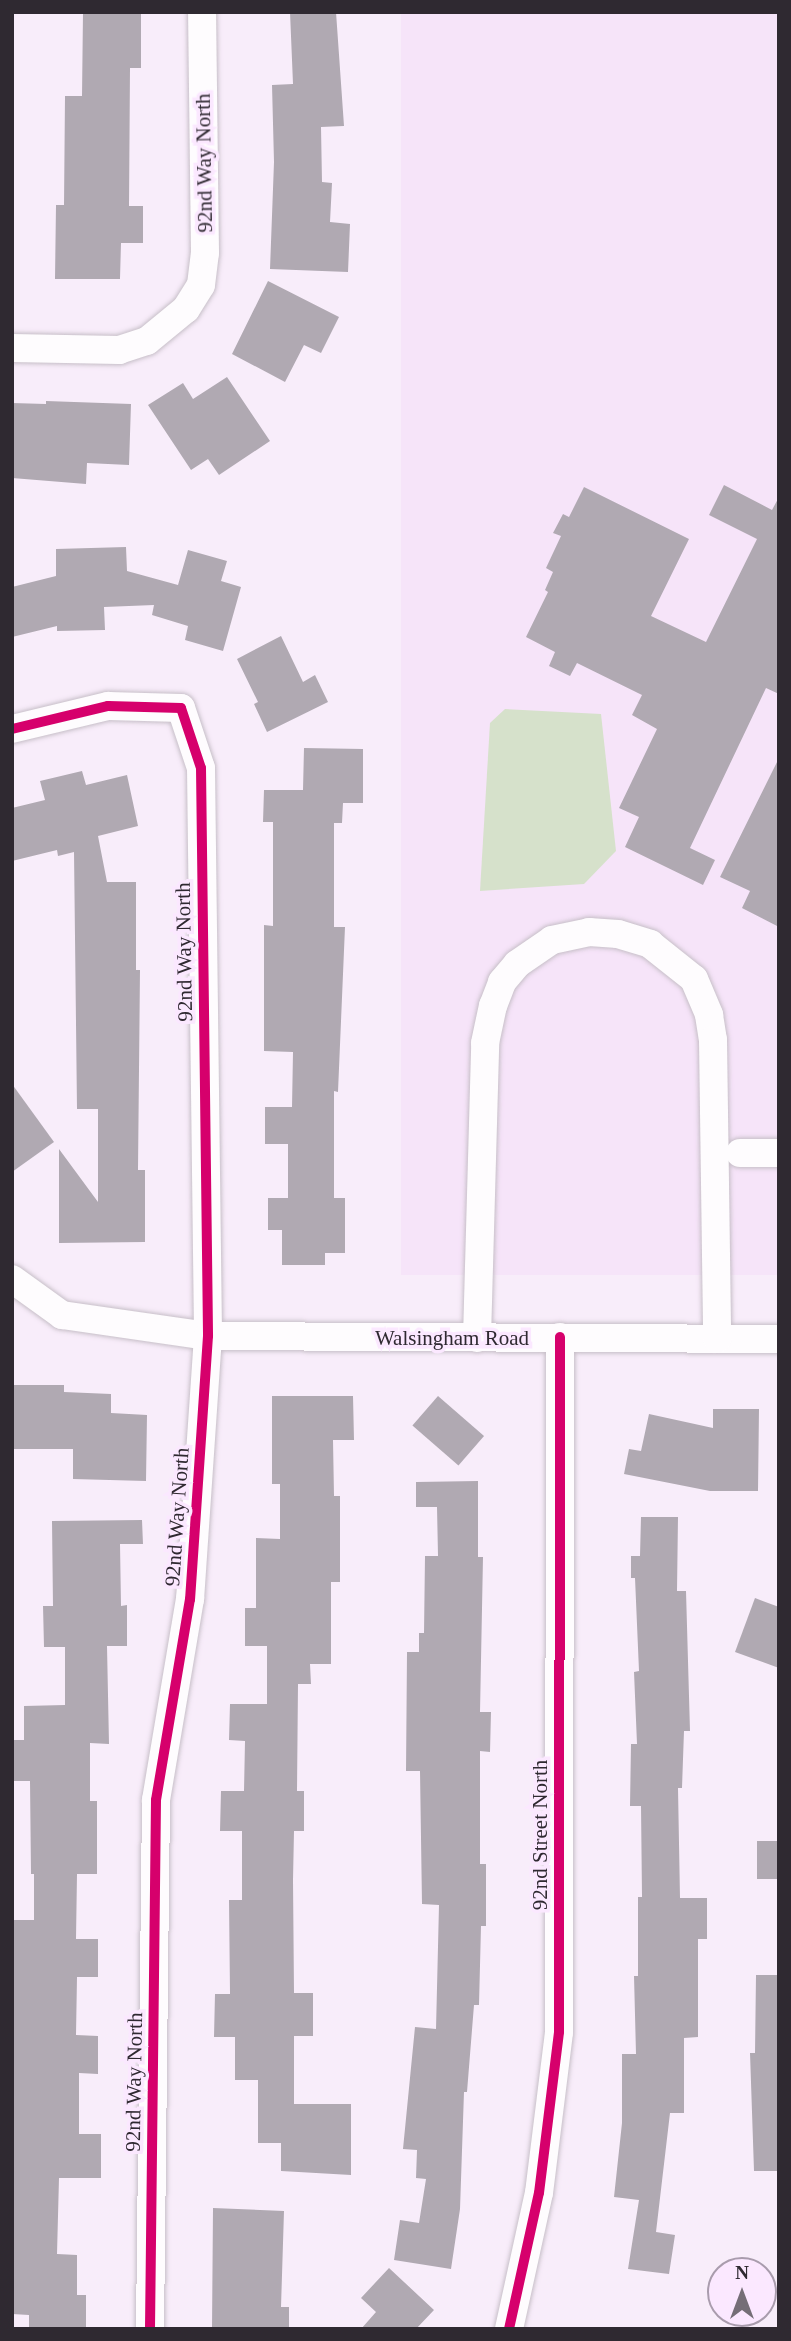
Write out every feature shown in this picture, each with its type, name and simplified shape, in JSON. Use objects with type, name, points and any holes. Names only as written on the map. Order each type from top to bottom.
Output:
[{"type":"street","name":"92nd Way North","points":[[12,348],[119,350],[147,341],[186,309],[201,285],[205,253],[202,12]]},
{"type":"street","name":"92nd Way North","points":[[12,729],[108,706],[181,708],[201,768],[208,1336],[190,1600],[156,1801],[150,2329]]},
{"type":"street","points":[[477,1338],[485,1043],[493,1006],[502,982],[517,964],[552,940],[589,932],[618,934],[650,944],[694,979],[709,1015],[713,1040],[717,1339]]},
{"type":"street","points":[[779,1133],[779,1140]]},
{"type":"street","points":[[740,1153],[779,1153]]},
{"type":"street","name":"Walsingham Road","points":[[12,1279],[62,1315],[208,1336],[779,1339]]},
{"type":"street","name":"92nd Street North","points":[[509,2329],[539,2193],[559,2032],[560,1337]]},
{"type":"shaded area","points":[[401,12],[779,12],[779,1275],[401,1275]]},
{"type":"green space","points":[[505,709],[601,714],[616,851],[584,884],[480,891],[490,723]]},
{"type":"building","points":[[83,12],[141,12],[141,68],[130,68],[129,206],[143,206],[143,243],[121,243],[120,279],[55,279],[56,205],[64,205],[65,96],[82,96]]},
{"type":"building","points":[[290,12],[336,12],[344,126],[321,127],[322,182],[332,183],[330,222],[350,224],[348,272],[270,269],[274,162],[272,85],[293,84]]},
{"type":"building","points":[[268,281],[339,317],[321,353],[304,345],[285,382],[232,354]]},
{"type":"building","points":[[227,377],[270,441],[219,475],[208,459],[191,470],[148,405],[183,383],[193,399]]},
{"type":"building","points":[[46,401],[131,404],[129,465],[87,463],[86,484],[12,478],[12,403],[46,404]]},
{"type":"building","points":[[724,485],[772,510],[779,497],[779,694],[766,688],[690,848],[715,860],[703,885],[625,847],[639,817],[619,808],[657,729],[632,715],[642,695],[577,663],[570,676],[549,666],[555,652],[526,637],[548,592],[545,590],[553,572],[546,568],[561,536],[553,533],[563,514],[569,517],[584,487],[689,539],[651,616],[706,642],[757,539],[709,515]]},
{"type":"building","points":[[126,547],[127,571],[178,585],[188,550],[227,561],[221,581],[241,587],[223,651],[185,640],[188,626],[152,615],[154,605],[104,607],[105,630],[57,631],[57,626],[12,637],[12,587],[56,576],[56,549]]},
{"type":"building","points":[[281,636],[303,682],[315,675],[328,702],[267,732],[254,704],[258,702],[237,659]]},
{"type":"building","points":[[304,748],[363,749],[363,803],[343,803],[342,823],[334,823],[334,927],[345,927],[338,1092],[334,1091],[334,1198],[345,1198],[345,1253],[325,1253],[325,1265],[282,1265],[282,1230],[268,1230],[268,1198],[288,1198],[288,1144],[265,1144],[265,1107],[292,1107],[293,1052],[264,1051],[264,925],[273,926],[273,822],[263,822],[264,790],[303,790]]},
{"type":"building","points":[[779,758],[779,927],[742,908],[750,891],[720,877]]},
{"type":"building","points":[[82,771],[86,785],[127,775],[138,826],[98,836],[107,882],[136,882],[136,970],[140,970],[138,1170],[145,1170],[145,1242],[59,1243],[59,1149],[98,1202],[98,1109],[77,1109],[74,852],[58,856],[57,850],[12,861],[12,808],[45,800],[40,781]]},
{"type":"building","points":[[12,1084],[54,1142],[12,1172]]},
{"type":"building","points":[[12,1385],[64,1385],[64,1392],[111,1394],[111,1413],[147,1415],[146,1481],[73,1479],[73,1449],[12,1449]]},
{"type":"building","points":[[272,1396],[353,1396],[354,1440],[333,1440],[334,1496],[340,1496],[340,1582],[331,1582],[331,1664],[310,1664],[311,1684],[298,1684],[297,1791],[304,1791],[304,1831],[294,1831],[293,1880],[294,1993],[313,1993],[313,2036],[294,2036],[294,2104],[351,2104],[351,2175],[281,2171],[281,2143],[258,2143],[258,2080],[235,2080],[235,2037],[214,2037],[215,1994],[230,1994],[229,1900],[242,1900],[242,1831],[220,1831],[221,1791],[244,1791],[245,1741],[229,1740],[230,1704],[267,1704],[267,1646],[245,1646],[245,1608],[256,1608],[256,1538],[280,1539],[280,1484],[272,1484]]},
{"type":"building","points":[[438,1396],[484,1436],[458,1465],[412,1425]]},
{"type":"building","points":[[713,1409],[759,1409],[758,1491],[710,1491],[624,1474],[629,1449],[641,1451],[649,1414],[713,1428]]},
{"type":"building","points":[[478,1481],[478,1557],[483,1557],[480,1712],[491,1712],[490,1752],[480,1751],[480,1864],[486,1864],[486,1926],[481,1926],[479,2005],[474,2005],[467,2092],[464,2092],[460,2209],[451,2269],[394,2260],[400,2220],[419,2223],[426,2179],[416,2178],[417,2150],[403,2149],[415,2027],[436,2029],[439,1905],[422,1904],[420,1771],[406,1771],[407,1652],[419,1652],[419,1633],[424,1633],[425,1556],[438,1556],[437,1507],[416,1507],[416,1482]]},
{"type":"building","points":[[641,1517],[678,1517],[677,1591],[686,1591],[690,1731],[684,1731],[682,1788],[678,1788],[680,1898],[707,1898],[707,1939],[698,1939],[698,2037],[684,2038],[684,2113],[670,2113],[656,2232],[675,2235],[669,2274],[628,2269],[639,2200],[614,2197],[622,2123],[622,2054],[636,2054],[634,1976],[638,1976],[638,1897],[642,1897],[641,1806],[630,1806],[631,1744],[637,1744],[634,1672],[639,1671],[635,1578],[631,1578],[631,1556],[640,1556]]},
{"type":"building","points":[[142,1520],[143,1544],[120,1544],[121,1606],[127,1605],[127,1646],[107,1646],[109,1744],[90,1743],[90,1801],[97,1801],[97,1874],[77,1874],[76,1939],[98,1939],[98,1977],[77,1977],[76,2035],[98,2036],[98,2074],[79,2073],[79,2134],[101,2134],[101,2178],[59,2178],[57,2254],[77,2255],[77,2295],[86,2295],[86,2329],[29,2329],[29,2315],[12,2314],[13,1920],[34,1920],[34,1874],[31,1874],[30,1781],[12,1781],[12,1740],[24,1740],[24,1706],[65,1705],[65,1647],[44,1647],[43,1606],[53,1606],[52,1521]]},
{"type":"building","points":[[755,1598],[779,1607],[779,1668],[735,1652]]},
{"type":"building","points":[[757,1841],[779,1841],[779,1879],[757,1879]]},
{"type":"building","points":[[756,1975],[779,1975],[779,2171],[754,2171],[750,2053],[755,2053]]},
{"type":"building","points":[[213,2208],[284,2211],[281,2307],[289,2307],[289,2329],[212,2329]]},
{"type":"building","points":[[389,2268],[434,2310],[416,2329],[361,2329],[376,2312],[361,2298]]},
{"type":"cycle path","points":[[12,729],[108,706],[181,708],[201,768],[208,1336],[190,1599],[156,1800],[150,2329]]},
{"type":"cycle path","points":[[509,2329],[539,2193],[559,2032],[560,1337]]}]
